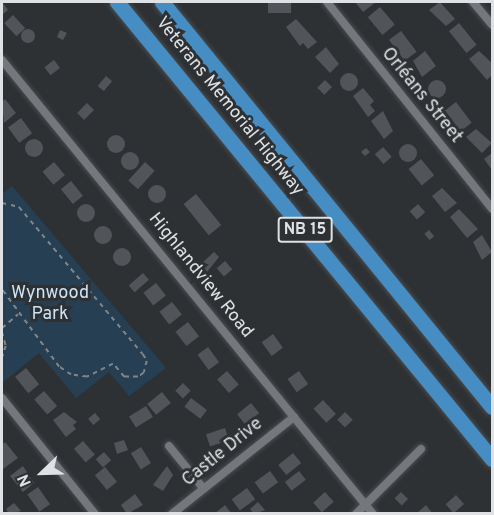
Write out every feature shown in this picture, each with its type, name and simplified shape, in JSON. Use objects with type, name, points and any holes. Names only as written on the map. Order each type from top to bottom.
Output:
[{"type":"highway","name":"Veterans Memorial Highway","points":[[117,2],[492,459]]},
{"type":"highway","name":"Veterans Memorial Highway","points":[[162,2],[492,407]]},
{"type":"street","name":"Orléans Street","points":[[327,2],[492,209]]},
{"type":"street","points":[[473,2],[492,25]]},
{"type":"street","name":"Highlandview Road","points":[[2,60],[373,513]]},
{"type":"street","points":[[2,398],[94,513]]},
{"type":"street","name":"Castle Drive","points":[[172,513],[294,417]]},
{"type":"street","points":[[169,447],[204,489]]},
{"type":"street","points":[[356,513],[421,449]]},
{"type":"path","points":[[2,203],[19,207],[143,354],[147,367],[138,377],[124,377],[113,364],[92,376],[76,378],[59,367],[2,290]]},
{"type":"path","points":[[2,328],[18,313]]},
{"type":"path","points":[[2,332],[6,346],[2,358]]},
{"type":"green space","name":"Wynwood Park","points":[[12,186],[166,368],[129,396],[109,372],[76,398],[39,353],[2,383],[2,194]]},
{"type":"building","points":[[2,2],[8,10],[2,15]]},
{"type":"building","points":[[268,2],[291,2],[291,13],[268,13]]},
{"type":"building","points":[[355,2],[376,2],[363,12]]},
{"type":"building","points":[[440,2],[455,19],[446,26],[429,10]]},
{"type":"building","points":[[380,7],[395,25],[383,35],[368,17]]},
{"type":"building","points":[[13,15],[25,28],[16,36],[4,23]]},
{"type":"building","points":[[296,19],[317,42],[308,49],[303,43],[300,46],[286,27]]},
{"type":"building","points":[[459,23],[477,45],[467,53],[449,31]]},
{"type":"building","points":[[28,29],[33,31],[35,36],[33,41],[28,43],[23,41],[21,36],[23,31]]},
{"type":"building","points":[[60,30],[67,33],[63,40],[57,37]]},
{"type":"building","points":[[401,31],[417,52],[405,61],[389,40]]},
{"type":"building","points":[[326,47],[339,64],[330,73],[315,57]]},
{"type":"building","points":[[425,51],[436,66],[422,77],[413,61]]},
{"type":"building","points":[[479,51],[492,63],[492,75],[487,80],[469,59]]},
{"type":"building","points":[[54,60],[60,68],[50,75],[44,67]]},
{"type":"building","points":[[345,73],[353,73],[358,78],[356,89],[345,91],[340,86],[340,78]]},
{"type":"building","points":[[106,76],[112,81],[104,91],[98,86]]},
{"type":"building","points":[[325,80],[332,87],[324,95],[317,88]]},
{"type":"building","points":[[433,80],[441,80],[446,85],[444,96],[433,98],[428,93],[428,85]]},
{"type":"building","points":[[363,88],[374,101],[370,105],[375,111],[368,117],[353,96]]},
{"type":"building","points":[[5,99],[16,113],[4,123],[2,102]]},
{"type":"building","points":[[456,102],[472,123],[460,131],[445,110]]},
{"type":"building","points":[[87,103],[94,110],[84,120],[77,113]]},
{"type":"building","points":[[383,111],[393,131],[384,139],[371,121]]},
{"type":"building","points":[[21,118],[32,133],[19,143],[8,127]]},
{"type":"building","points":[[476,129],[492,143],[482,153],[466,137]]},
{"type":"building","points":[[116,135],[122,138],[125,144],[122,150],[116,153],[110,150],[107,144],[110,138]]},
{"type":"building","points":[[34,139],[40,142],[43,148],[40,154],[34,157],[28,154],[25,148],[28,142]]},
{"type":"building","points":[[404,144],[412,144],[417,149],[415,160],[404,162],[399,157],[399,149]]},
{"type":"building","points":[[383,147],[392,157],[384,164],[375,154]]},
{"type":"building","points":[[366,148],[370,152],[365,156],[361,152]]},
{"type":"building","points":[[130,152],[136,155],[139,161],[136,167],[130,170],[124,167],[121,161],[124,155]]},
{"type":"building","points":[[492,153],[492,170],[484,159]]},
{"type":"building","points":[[421,159],[434,175],[422,185],[409,169]]},
{"type":"building","points":[[54,162],[65,175],[53,185],[43,172]]},
{"type":"building","points":[[145,162],[155,171],[138,189],[128,181]]},
{"type":"building","points":[[71,181],[83,196],[73,204],[61,189]]},
{"type":"building","points":[[157,185],[163,188],[166,194],[163,200],[157,203],[151,200],[148,194],[151,188]]},
{"type":"building","points":[[442,188],[457,203],[445,212],[432,196]]},
{"type":"building","points":[[196,194],[221,225],[209,235],[184,204]]},
{"type":"building","points":[[86,204],[92,207],[95,213],[92,219],[86,222],[80,219],[77,213],[80,207]]},
{"type":"building","points":[[418,204],[425,212],[417,220],[410,211]]},
{"type":"building","points":[[459,209],[478,229],[467,238],[450,217]]},
{"type":"building","points":[[103,226],[109,229],[112,235],[109,241],[103,244],[97,241],[94,235],[97,229]]},
{"type":"building","points":[[429,230],[434,236],[430,240],[424,234]]},
{"type":"building","points":[[482,235],[492,252],[482,260],[473,242]]},
{"type":"building","points":[[122,248],[128,251],[131,257],[128,263],[122,266],[116,263],[113,257],[116,251]]},
{"type":"building","points":[[214,252],[219,257],[207,272],[200,265]]},
{"type":"building","points":[[225,261],[232,269],[224,277],[217,268]]},
{"type":"building","points":[[143,273],[149,280],[135,292],[129,285]]},
{"type":"building","points":[[156,283],[166,296],[153,305],[143,293]]},
{"type":"building","points":[[172,302],[182,315],[169,324],[159,312]]},
{"type":"building","points":[[188,322],[199,336],[186,346],[175,332]]},
{"type":"building","points":[[273,334],[283,348],[272,356],[262,342]]},
{"type":"building","points":[[208,347],[219,362],[209,370],[197,355]]},
{"type":"building","points":[[26,368],[39,384],[28,393],[15,377]]},
{"type":"building","points":[[227,371],[239,385],[229,393],[217,380]]},
{"type":"building","points":[[299,371],[308,384],[297,392],[288,379]]},
{"type":"building","points":[[183,383],[191,391],[183,399],[175,391]]},
{"type":"building","points":[[44,391],[57,406],[47,415],[34,400]]},
{"type":"building","points":[[162,392],[171,403],[156,415],[147,404]]},
{"type":"building","points":[[191,398],[207,410],[200,419],[184,407]]},
{"type":"building","points":[[323,400],[336,414],[326,423],[313,409]]},
{"type":"building","points":[[251,403],[259,413],[245,424],[237,414]]},
{"type":"building","points":[[146,406],[153,417],[136,428],[129,417]]},
{"type":"building","points":[[64,412],[77,422],[73,425],[76,429],[66,437],[53,420]]},
{"type":"building","points":[[345,412],[353,420],[345,428],[337,420]]},
{"type":"building","points":[[95,413],[100,419],[93,425],[88,419]]},
{"type":"building","points":[[225,428],[229,440],[210,447],[206,434]]},
{"type":"building","points":[[124,440],[128,450],[117,454],[114,443]]},
{"type":"building","points":[[83,441],[95,455],[86,462],[74,449]]},
{"type":"building","points":[[5,442],[18,458],[3,469],[2,445]]},
{"type":"building","points":[[141,447],[151,463],[141,469],[131,453]]},
{"type":"building","points":[[104,452],[111,460],[103,468],[96,459]]},
{"type":"building","points":[[293,453],[301,463],[286,475],[278,465]]},
{"type":"building","points":[[23,466],[34,483],[23,492],[10,476]]},
{"type":"building","points":[[167,466],[173,475],[163,491],[153,485]]},
{"type":"building","points":[[105,467],[117,482],[107,490],[95,475]]},
{"type":"building","points":[[270,471],[278,482],[263,493],[255,482]]},
{"type":"building","points":[[299,471],[306,480],[292,491],[285,482]]},
{"type":"building","points":[[38,487],[50,504],[39,512],[27,494]]},
{"type":"building","points":[[247,488],[255,499],[240,510],[232,499]]},
{"type":"building","points":[[325,492],[334,502],[322,512],[313,503]]},
{"type":"building","points":[[401,492],[408,499],[402,505],[395,498]]},
{"type":"building","points":[[135,494],[143,505],[127,514],[121,505]]},
{"type":"building","points":[[456,495],[464,504],[454,513],[446,504]]},
{"type":"building","points":[[258,502],[265,510],[254,514],[250,509]]},
{"type":"building","points":[[14,503],[21,511],[9,514],[6,509]]},
{"type":"building","points":[[225,505],[232,514],[214,514]]},
{"type":"building","points":[[426,505],[433,514],[416,514]]}]
